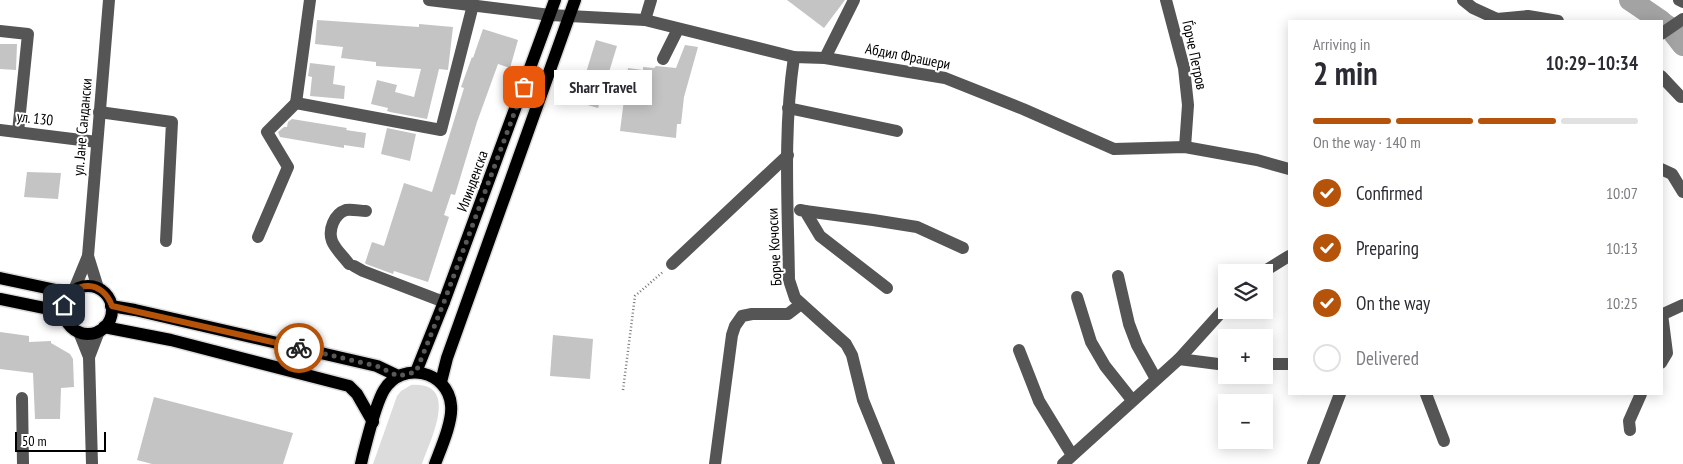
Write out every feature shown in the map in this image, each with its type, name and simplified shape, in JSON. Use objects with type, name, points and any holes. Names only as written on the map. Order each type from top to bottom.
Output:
[{"type":"main road","name":"Илинденска","points":[[416,372],[444,302],[555,0]]},
{"type":"main road","points":[[441,382],[450,349],[576,0]]},
{"type":"main road","points":[[0,278],[72,292]]},
{"type":"main road","points":[[82,286],[98,288],[105,293],[112,306],[111,318],[102,329],[92,334],[79,332],[68,324],[64,305],[72,292],[82,286]]},
{"type":"main road","points":[[0,299],[64,312]]},
{"type":"main road","points":[[112,306],[377,366],[398,376]]},
{"type":"main road","points":[[102,329],[171,340],[349,386],[357,394],[373,422]]},
{"type":"main road","points":[[361,464],[362,455],[384,390],[398,376],[416,372],[425,373],[441,382],[447,390],[452,408],[437,462]]},
{"type":"street","name":"ул. Јане Сандански","points":[[88,256],[109,0]]},
{"type":"street","points":[[258,237],[288,166],[267,132],[296,103],[310,0]]},
{"type":"street","name":"Абдил Фрашери","points":[[429,0],[550,15],[644,20],[794,57],[825,58],[945,78],[1023,109],[1114,149],[1185,147],[1288,169]]},
{"type":"street","points":[[644,20],[651,0]]},
{"type":"street","points":[[825,58],[854,0]]},
{"type":"street","name":"Ѓорче Петров","points":[[1166,0],[1185,77],[1188,105],[1185,147]]},
{"type":"street","points":[[1462,0],[1473,8],[1498,20],[1528,16],[1552,20]]},
{"type":"street","points":[[1679,0],[1683,2]]},
{"type":"street","points":[[296,103],[441,130],[473,5]]},
{"type":"street","points":[[1663,33],[1683,19]]},
{"type":"street","points":[[663,59],[678,29]]},
{"type":"street","points":[[0,31],[28,34],[18,132]]},
{"type":"street","name":"Борче Кочоски","points":[[794,57],[788,108],[789,280],[794,298],[846,344],[852,355],[863,400],[889,464]]},
{"type":"street","points":[[1663,78],[1681,97]]},
{"type":"street","points":[[788,108],[897,131]]},
{"type":"street","points":[[99,112],[172,122],[166,241]]},
{"type":"street","name":"ул. 130","points":[[0,130],[97,142]]},
{"type":"street","points":[[672,264],[788,155]]},
{"type":"street","points":[[1663,170],[1672,174],[1683,192]]},
{"type":"street","points":[[788,207],[804,212],[917,227],[963,248]]},
{"type":"street","points":[[366,211],[348,210],[342,212],[333,225],[331,232],[333,244],[351,265],[362,271],[444,302]]},
{"type":"street","points":[[804,212],[820,236],[887,288]]},
{"type":"street","points":[[88,256],[98,288]]},
{"type":"street","points":[[72,292],[88,256]]},
{"type":"street","points":[[1273,266],[1288,257]]},
{"type":"street","points":[[1118,276],[1129,324],[1137,345],[1156,379]]},
{"type":"street","points":[[1077,296],[1090,342],[1105,366],[1132,400]]},
{"type":"street","points":[[715,464],[732,335],[735,326],[742,316],[752,314],[788,314],[801,304]]},
{"type":"street","points":[[1663,314],[1683,305]]},
{"type":"street","points":[[1019,350],[1039,402],[1067,460],[1179,359],[1218,316]]},
{"type":"street","points":[[1663,320],[1668,353],[1663,360]]},
{"type":"street","points":[[89,357],[102,329]]},
{"type":"street","points":[[79,332],[89,357],[92,464]]},
{"type":"street","points":[[1179,359],[1218,364]]},
{"type":"street","points":[[1273,364],[1288,364]]},
{"type":"street","points":[[1313,464],[1340,395]]},
{"type":"street","points":[[1426,395],[1444,441]]},
{"type":"street","points":[[1630,430],[1628,421],[1641,395]]},
{"type":"street","points":[[22,398],[23,464]]},
{"type":"path","points":[[623,390],[635,296],[672,264]]},
{"type":"shaded area","points":[[411,385],[426,386],[435,392],[439,402],[435,428],[422,464],[373,464],[397,396]]},
{"type":"building","points":[[787,0],[845,0],[824,28]]},
{"type":"building","points":[[317,20],[419,27],[419,24],[453,27],[448,70],[439,69],[427,119],[390,112],[387,111],[388,108],[371,104],[377,80],[397,85],[395,92],[414,97],[421,69],[376,66],[376,62],[341,58],[343,47],[315,44]]},
{"type":"building","points":[[483,29],[518,40],[510,68],[498,64],[477,122],[455,195],[451,194],[444,215],[449,217],[428,282],[394,271],[393,274],[366,264],[372,242],[384,246],[404,183],[432,192],[464,88],[461,87]]},
{"type":"building","points":[[596,40],[617,46],[598,108],[577,102]]},
{"type":"building","points":[[0,44],[17,44],[16,70],[0,69]]},
{"type":"building","points":[[685,45],[698,47],[684,97],[681,124],[677,124],[676,138],[620,131],[628,68],[643,70],[643,67],[654,68],[656,66],[676,68]]},
{"type":"building","points":[[310,63],[335,66],[333,84],[345,86],[344,99],[310,96],[312,77],[308,76]]},
{"type":"building","points":[[292,119],[366,133],[364,148],[344,145],[344,148],[280,137],[278,132],[287,127],[288,122]]},
{"type":"building","points":[[387,128],[416,134],[410,161],[381,154]]},
{"type":"building","points":[[27,172],[61,173],[58,199],[24,197]]},
{"type":"building","points":[[0,332],[29,336],[29,342],[51,341],[51,343],[70,354],[73,359],[74,387],[61,388],[60,419],[35,419],[33,373],[0,369]]},
{"type":"building","points":[[553,335],[593,339],[590,379],[550,376]]},
{"type":"building","points":[[154,397],[293,433],[283,464],[152,464],[137,460]]},
{"type":"waterway","points":[[1630,0],[1660,20]]},
{"type":"waterway","points":[[1663,23],[1669,27],[1683,45]]},
{"type":"way so far","points":[[299,348],[377,366],[398,376],[404,373],[416,372],[524,87]]},
{"type":"place","name":"Sharr Travel","points":[[524,87]]},
{"type":"route","points":[[64,305],[70,293],[74,290],[82,286],[90,286],[98,288],[105,293],[112,306],[299,348]]}]
